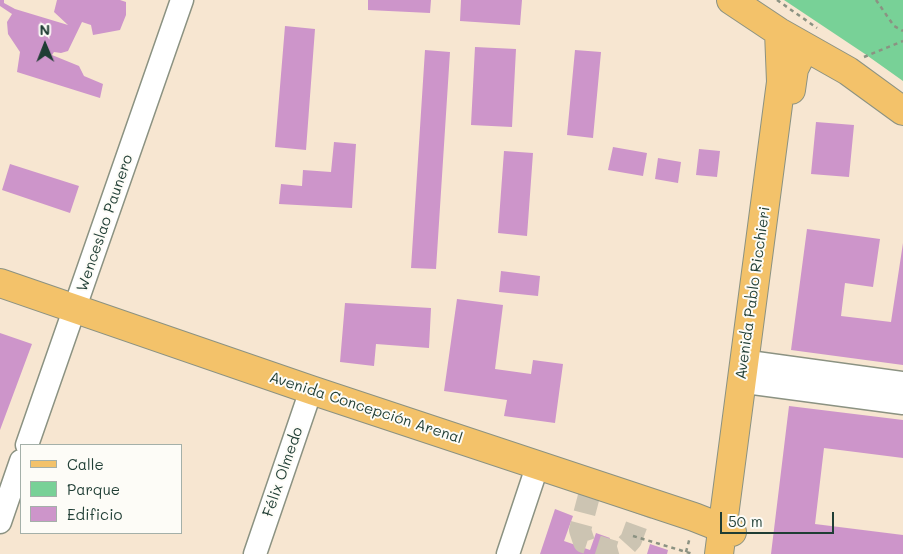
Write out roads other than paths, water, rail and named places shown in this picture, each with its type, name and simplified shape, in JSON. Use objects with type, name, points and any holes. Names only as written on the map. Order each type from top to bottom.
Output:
[{"type":"main road","points":[[731,0],[779,32],[898,102]]},
{"type":"main road","name":"Avenida Pablo Ricchieri","points":[[726,541],[781,82],[779,32]]},
{"type":"main road","name":"Avenida Pablo Ricchieri","points":[[726,541],[754,373],[794,69],[805,47]]},
{"type":"main road","name":"Avenida Concepción Arenal","points":[[0,283],[73,315]]},
{"type":"main road","name":"Avenida Concepción Arenal","points":[[0,296],[73,315],[309,395],[537,469],[726,541]]},
{"type":"street","name":"Wenceslao Paunero","points":[[27,444],[182,0]]},
{"type":"street","points":[[754,373],[903,383]]},
{"type":"street","points":[[754,373],[903,403]]},
{"type":"street","name":"Félix Olmedo","points":[[255,554],[309,395]]},
{"type":"street","points":[[0,522],[20,464]]},
{"type":"street","points":[[508,554],[537,469]]},
{"type":"tunnel","points":[[590,492],[580,530],[584,542],[615,552],[622,550],[631,540],[642,510]]}]
